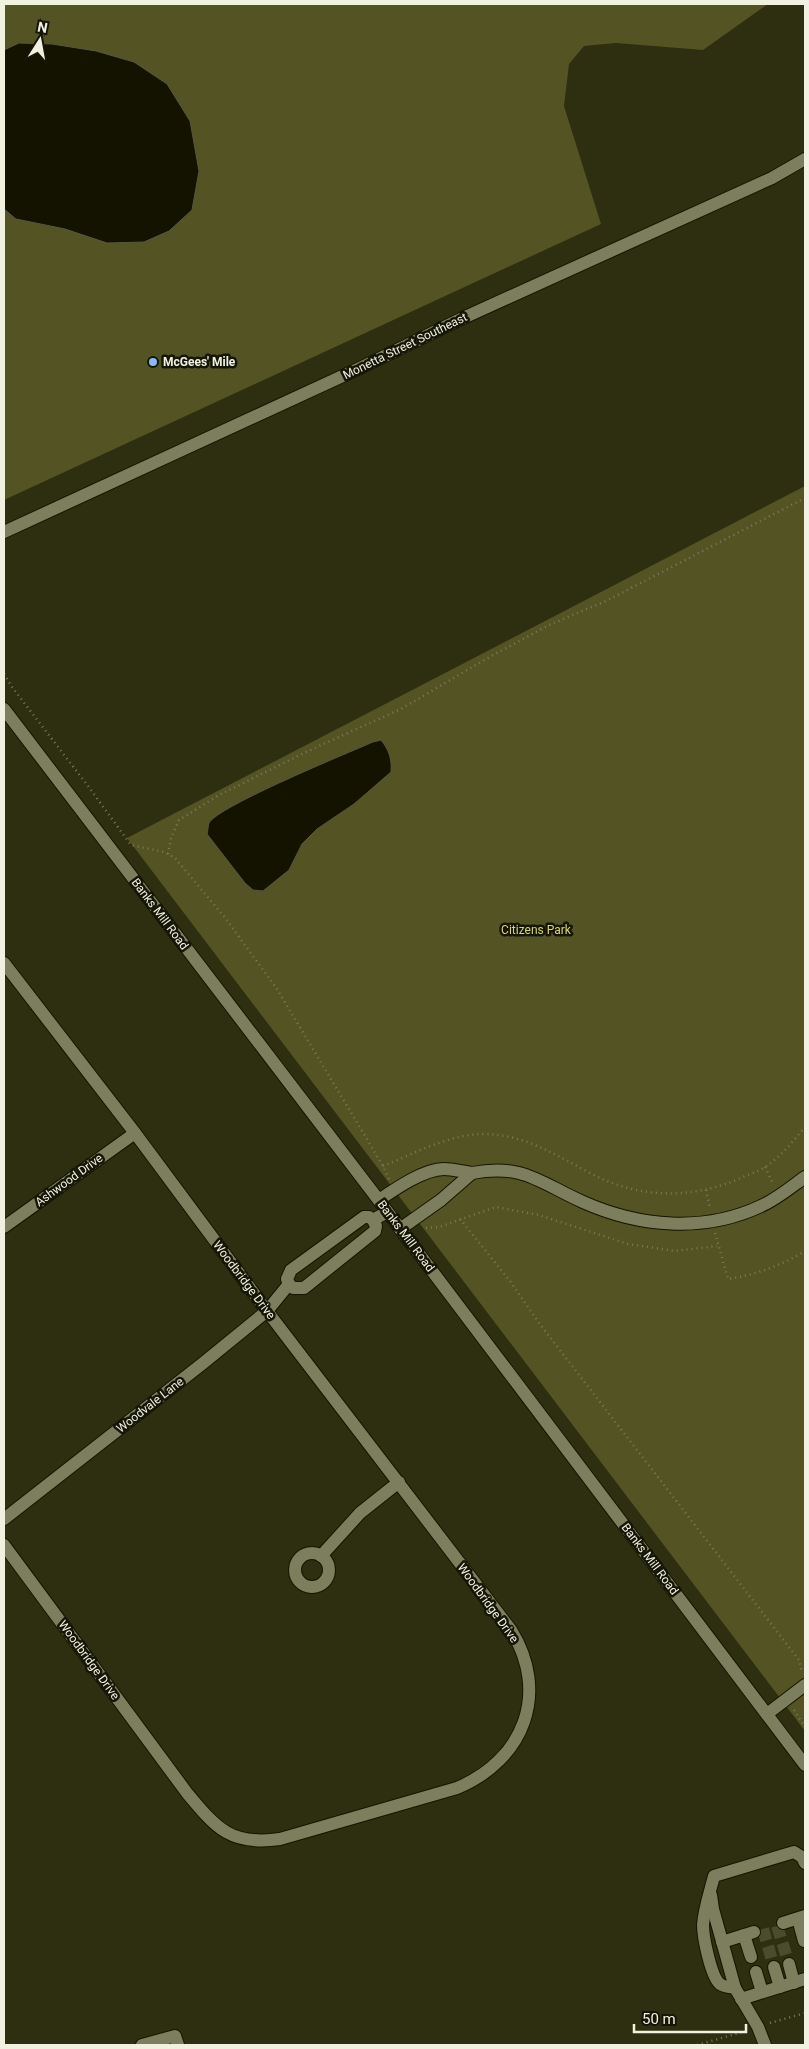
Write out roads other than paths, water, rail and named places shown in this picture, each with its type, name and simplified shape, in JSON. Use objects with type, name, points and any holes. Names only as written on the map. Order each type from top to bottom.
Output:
[{"type":"street","name":"Monetta Street Southeast","points":[[4,532],[360,368],[480,310],[772,178],[805,159]]},
{"type":"street","name":"Banks Mill Road","points":[[4,709],[379,1200],[805,1765]]},
{"type":"street","name":"Woodbridge Drive","points":[[4,963],[135,1133],[266,1310],[399,1482],[519,1644],[528,1670],[530,1683],[530,1697],[524,1724],[513,1745],[504,1756],[494,1766],[470,1782],[280,1840],[264,1842],[241,1839],[220,1829],[187,1793],[4,1545]]},
{"type":"street","name":"Ashwood Drive","points":[[4,1227],[135,1133]]},
{"type":"street","points":[[379,1200],[407,1181],[437,1170],[444,1169],[472,1173],[502,1170],[528,1175],[584,1203],[635,1219],[670,1224],[712,1221],[744,1213],[779,1196],[805,1177]]},
{"type":"street","points":[[400,1229],[441,1200],[472,1173]]},
{"type":"street","name":"Woodvale Lane","points":[[4,1519],[202,1364],[266,1310],[289,1284],[287,1279],[291,1270],[364,1217],[369,1217],[373,1220],[387,1212]]},
{"type":"street","points":[[289,1284],[293,1288],[304,1288],[375,1231],[376,1226],[373,1220]]},
{"type":"street","points":[[321,1556],[360,1513],[399,1482]]},
{"type":"street","points":[[767,1714],[793,1695],[804,1680]]},
{"type":"street","points":[[789,1964],[800,1981],[762,1992],[738,1993],[722,1986],[715,1978],[703,1927],[714,1876],[794,1852],[802,1857],[805,1863]]},
{"type":"street","points":[[710,1890],[713,1909],[738,1993],[758,2027],[765,2045]]},
{"type":"street","points":[[783,1923],[801,1918],[804,1941]]},
{"type":"street","points":[[722,1942],[749,1934],[751,1957]]},
{"type":"street","points":[[774,1967],[780,1987]]},
{"type":"street","points":[[756,1972],[762,1992]]},
{"type":"street","points":[[142,2045],[175,2036],[178,2045]]},
{"type":"tunnel","points":[[777,1926],[789,1964]]},
{"type":"tunnel","points":[[763,1929],[774,1967]]},
{"type":"place","name":"McGees' Mile","points":[[153,362]]},
{"type":"park label","name":"Citizens Park","points":[[536,930]]}]
